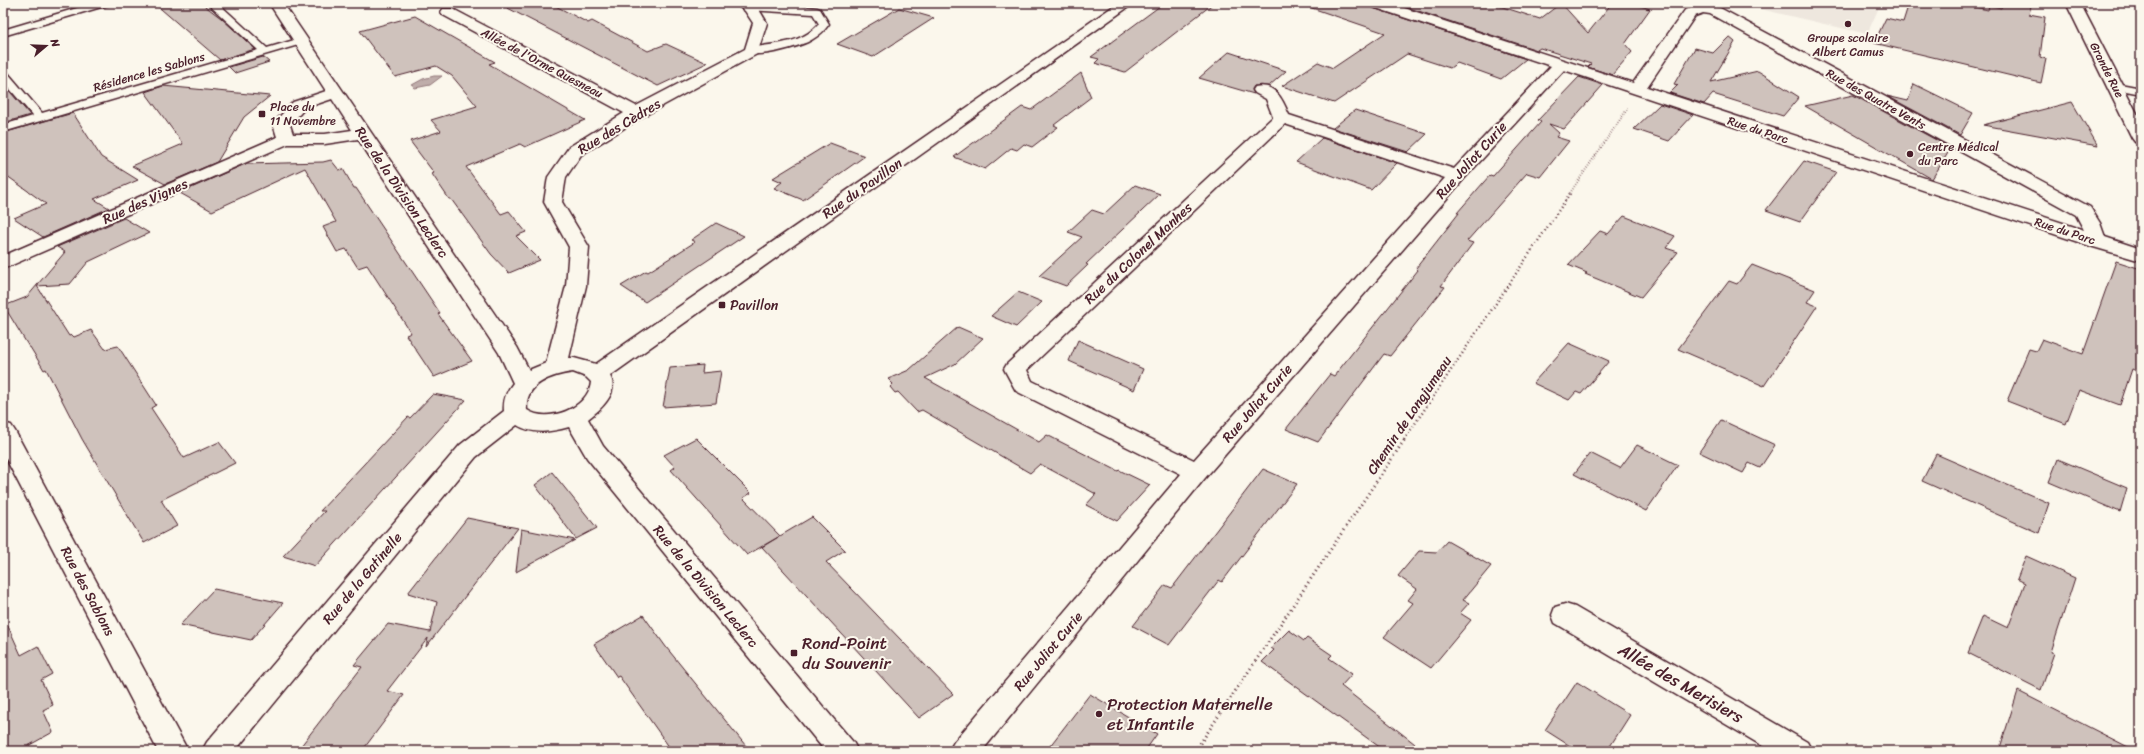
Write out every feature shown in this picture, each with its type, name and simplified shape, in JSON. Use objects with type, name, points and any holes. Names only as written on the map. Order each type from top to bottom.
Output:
[{"type":"street","name":"Rue de la Division Leclerc","points":[[276,3],[509,352],[524,383]]},
{"type":"street","name":"Rue du Pavillon","points":[[597,374],[1127,3]]},
{"type":"street","name":"Rue du Parc","points":[[1375,3],[2141,256]]},
{"type":"street","name":"Grande Rue","points":[[2073,3],[2141,138]]},
{"type":"street","points":[[746,6],[760,23],[752,51]]},
{"type":"street","name":"Rue des Quatre Vents","points":[[1637,90],[1690,12],[1702,8],[1715,11],[2083,212],[2091,223],[2097,242]]},
{"type":"street","name":"Allée de l'Orme Quesneau","points":[[448,12],[636,113]]},
{"type":"street","name":"Rue des Cèdres","points":[[556,367],[576,286],[579,247],[553,202],[557,177],[575,151],[636,113],[752,51]]},
{"type":"street","name":"Rue Joliot Curie","points":[[964,751],[1197,472],[1457,176],[1560,65]]},
{"type":"street","points":[[1261,90],[1273,96],[1282,118],[1457,176]]},
{"type":"street","points":[[335,92],[299,105],[281,124],[286,139],[318,141],[344,138],[362,132]]},
{"type":"street","name":"Rue du Colonel Manhes","points":[[1197,472],[1024,386],[1015,368],[1282,118]]},
{"type":"street","name":"Rue des Vignes","points":[[3,263],[286,139]]},
{"type":"street","points":[[574,365],[589,368],[597,374],[603,383],[602,391],[589,408],[575,417],[546,424],[528,422],[516,414],[513,405],[516,393],[524,383],[539,372],[556,367],[574,365]]},
{"type":"street","name":"Rue de la Gatinelle","points":[[217,751],[468,451],[516,414]]},
{"type":"street","name":"Rue de la Division Leclerc","points":[[575,417],[596,452],[843,751]]},
{"type":"street","name":"Rue des Sablons","points":[[3,431],[173,751]]},
{"type":"street","name":"Allée des Merisiers","points":[[1565,615],[1797,751]]},
{"type":"lane","points":[[3,33],[105,3]]},
{"type":"lane","points":[[212,3],[265,51]]},
{"type":"lane","points":[[746,6],[792,8],[817,11],[824,24],[816,34],[799,43],[752,51]]},
{"type":"lane","name":"Résidence les Sablons","points":[[3,129],[301,41]]},
{"type":"lane","points":[[3,74],[40,118]]},
{"type":"lane","points":[[2115,86],[2141,91]]},
{"type":"path","name":"Chemin de Longjumeau","points":[[1195,751],[1637,90]]},
{"type":"shaded area","name":"Groupe scolaire Albert Camus","points":[[1735,3],[1881,3],[1867,34]]},
{"type":"shaded area","points":[[434,76],[442,76],[430,85],[415,88],[412,85],[423,79]]},
{"type":"building","points":[[154,3],[201,3],[221,18],[255,49],[220,60]]},
{"type":"building","points":[[498,3],[550,3],[588,23],[592,21],[648,51],[666,44],[707,63],[658,86]]},
{"type":"building","points":[[1164,3],[1214,3],[1125,72],[1095,63],[1099,59],[1091,57]]},
{"type":"building","points":[[1310,3],[1367,3],[1370,7],[1526,59],[1501,79],[1457,63],[1450,68],[1407,54],[1334,103],[1282,86],[1318,62],[1333,68],[1385,33],[1309,7]]},
{"type":"building","points":[[1394,3],[1490,3],[1540,19],[1561,3],[1588,33],[1612,3],[1631,3],[1650,9],[1625,44],[1632,52],[1612,75],[1588,67],[1591,64],[1540,48],[1537,50]]},
{"type":"building","points":[[1909,3],[1956,3],[1988,10],[1989,5],[2001,8],[2003,3],[2018,3],[2031,6],[2029,14],[2045,17],[2040,57],[2046,59],[2041,83],[1874,43],[1886,18],[1903,22]]},
{"type":"building","points":[[899,8],[934,18],[873,57],[837,44]]},
{"type":"building","points":[[415,16],[495,62],[489,64],[585,120],[525,147],[520,144],[466,167],[501,214],[509,211],[526,232],[516,236],[540,260],[509,273],[491,254],[451,199],[449,199],[432,174],[434,173],[410,141],[441,131],[431,120],[477,106],[452,76],[436,66],[395,77],[360,31]]},
{"type":"building","points":[[1729,37],[1735,42],[1711,82],[1758,71],[1799,97],[1783,116],[1713,94],[1704,104],[1670,93],[1678,85],[1674,84],[1695,48],[1713,53]]},
{"type":"building","points":[[1229,52],[1286,71],[1269,86],[1254,86],[1252,89],[1254,94],[1199,78]]},
{"type":"building","points":[[263,57],[269,62],[235,73],[229,67]]},
{"type":"building","points":[[1081,73],[1091,97],[1054,125],[1058,127],[1032,147],[1024,144],[1017,150],[1011,148],[985,169],[954,157],[1022,107],[1031,110]]},
{"type":"building","points":[[1579,77],[1603,85],[1564,129],[1549,124],[1559,133],[1556,137],[1569,141],[1540,177],[1527,173],[1467,241],[1473,243],[1441,286],[1445,287],[1390,356],[1384,354],[1318,442],[1286,429],[1330,374],[1334,376],[1418,270],[1416,268],[1459,213],[1457,213],[1490,175],[1493,176],[1541,122],[1538,120]]},
{"type":"building","points":[[3,84],[5,86],[30,115],[3,123]]},
{"type":"building","points":[[1914,84],[1973,113],[1960,135],[1887,96],[1908,101]]},
{"type":"building","points":[[163,86],[270,96],[244,117],[217,162],[165,184],[132,166],[183,144],[145,92]]},
{"type":"building","points":[[1853,95],[1951,148],[1932,179],[1805,106]]},
{"type":"building","points":[[2072,102],[2098,146],[1983,125]]},
{"type":"building","points":[[1660,104],[1693,115],[1669,141],[1634,129]]},
{"type":"building","points":[[1355,110],[1427,134],[1408,152],[1333,128]]},
{"type":"building","points":[[73,113],[101,157],[138,180],[94,199],[109,208],[43,237],[14,218],[46,204],[3,173],[3,133]]},
{"type":"building","points":[[1322,138],[1397,163],[1371,190],[1296,162]]},
{"type":"building","points":[[830,143],[865,156],[803,200],[774,188],[782,182],[773,178]]},
{"type":"building","points":[[331,160],[339,170],[343,169],[354,188],[356,188],[440,313],[438,314],[472,361],[434,377],[406,335],[411,333],[367,265],[358,268],[346,249],[337,252],[323,227],[336,222],[305,168],[212,211],[180,193],[245,164],[323,162]]},
{"type":"building","points":[[1804,161],[1836,172],[1800,222],[1766,210]]},
{"type":"building","points":[[1135,185],[1160,194],[1086,264],[1088,265],[1066,286],[1039,276],[1082,237],[1068,232],[1092,210],[1104,214]]},
{"type":"building","points":[[1624,216],[1675,236],[1666,248],[1678,252],[1641,297],[1585,274],[1587,273],[1568,265],[1600,231],[1608,234]]},
{"type":"building","points":[[124,218],[149,233],[88,262],[70,284],[37,286],[69,336],[72,335],[74,337],[91,330],[105,349],[118,346],[156,405],[151,408],[184,458],[219,442],[235,463],[161,500],[177,526],[144,543],[82,439],[46,369],[44,370],[4,306],[27,297],[65,252],[57,247]]},
{"type":"building","points":[[716,223],[744,236],[645,302],[621,286],[646,271],[648,272],[695,242],[691,240]]},
{"type":"building","points":[[2116,261],[2141,269],[2141,373],[2132,369],[2120,405],[2079,390],[2066,424],[2007,401],[2029,349],[2036,351],[2042,339],[2083,354]]},
{"type":"building","points":[[1752,265],[1815,290],[1807,302],[1817,306],[1764,386],[1678,349],[1729,281],[1737,284]]},
{"type":"building","points":[[1018,292],[1042,302],[1016,327],[991,316]]},
{"type":"building","points":[[958,327],[983,338],[955,364],[925,378],[1039,442],[1047,435],[1118,471],[1119,470],[1150,485],[1117,521],[1086,505],[1096,494],[1040,464],[1030,473],[922,410],[917,412],[898,392],[895,393],[890,387],[893,384],[888,379],[909,370]]},
{"type":"building","points":[[1078,340],[1143,369],[1134,390],[1069,361]]},
{"type":"building","points":[[1569,343],[1609,361],[1581,394],[1576,392],[1569,400],[1533,383]]},
{"type":"building","points":[[703,365],[702,373],[721,371],[716,403],[663,407],[670,368]]},
{"type":"building","points":[[433,394],[466,400],[315,566],[283,556],[325,511],[320,511],[408,417],[410,418]]},
{"type":"building","points":[[1721,420],[1775,445],[1760,468],[1749,463],[1743,473],[1699,452]]},
{"type":"building","points":[[696,438],[751,493],[743,498],[780,536],[747,555],[671,470],[675,467],[664,455]]},
{"type":"building","points":[[1637,445],[1678,465],[1646,511],[1574,474],[1590,453],[1620,468]]},
{"type":"building","points":[[1936,454],[2049,503],[2039,533],[1922,481]]},
{"type":"building","points":[[2058,459],[2127,488],[2120,512],[2049,482]]},
{"type":"building","points":[[1263,469],[1297,484],[1222,582],[1219,580],[1169,645],[1133,626],[1165,585],[1172,588]]},
{"type":"building","points":[[552,472],[597,528],[576,539],[535,485]]},
{"type":"building","points":[[812,517],[845,550],[826,562],[953,694],[919,718],[762,547]]},
{"type":"building","points":[[467,518],[518,528],[426,647],[428,638],[387,691],[404,695],[362,751],[297,751],[362,667],[354,665],[388,624],[430,632],[437,602],[408,593]]},
{"type":"building","points":[[521,529],[575,540],[516,572]]},
{"type":"building","points":[[1447,541],[1491,566],[1463,600],[1469,603],[1460,613],[1471,620],[1431,668],[1384,637],[1413,603],[1408,600],[1417,589],[1398,576],[1419,551],[1437,552]]},
{"type":"building","points":[[2026,556],[2075,578],[2051,652],[2054,653],[2041,690],[1968,653],[1983,616],[2008,628],[2025,583],[2017,579]]},
{"type":"building","points":[[214,589],[283,603],[251,640],[180,625]]},
{"type":"building","points":[[3,615],[21,655],[38,646],[52,674],[41,680],[53,705],[43,710],[53,732],[19,751],[3,751]]},
{"type":"building","points":[[643,615],[666,647],[750,751],[672,751],[619,676],[617,677],[594,644]]},
{"type":"building","points":[[1289,630],[1304,641],[1307,638],[1332,655],[1329,658],[1352,674],[1341,686],[1424,751],[1385,751],[1262,662],[1274,650],[1271,648]]},
{"type":"building","points":[[1577,682],[1630,715],[1607,751],[1578,751],[1545,730]]},
{"type":"building","points":[[2018,691],[2136,751],[1999,751]]},
{"type":"building","name":"Protection Maternelle et Infantile","points":[[1090,694],[1157,734],[1145,751],[1046,751]]},
{"type":"place","name":"Groupe scolaire Albert Camus","points":[[1848,24]]},
{"type":"place","name":"Place du 11 Novembre","points":[[262,114]]},
{"type":"place","name":"Centre Médical du Parc","points":[[1910,154]]},
{"type":"place","name":"Pavillon","points":[[722,305]]},
{"type":"place","name":"Rond-Point du Souvenir","points":[[794,653]]},
{"type":"place","name":"Protection Maternelle et Infantile","points":[[1099,714]]}]
